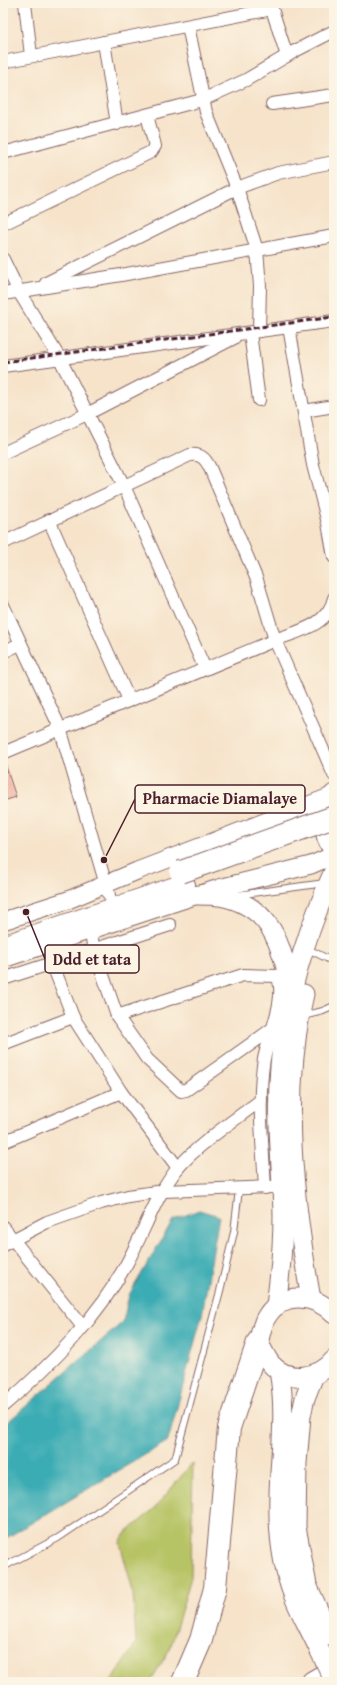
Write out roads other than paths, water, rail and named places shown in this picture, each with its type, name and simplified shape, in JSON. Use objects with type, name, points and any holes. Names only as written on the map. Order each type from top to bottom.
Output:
[{"type":"highway","points":[[188,884],[333,803]]},
{"type":"highway","points":[[3,932],[112,902],[188,884],[334,832]]},
{"type":"highway","points":[[3,947],[112,902]]},
{"type":"highway","points":[[183,1682],[201,1640],[216,1588],[229,1428],[258,1342]]},
{"type":"highway","points":[[313,1682],[334,1670]]},
{"type":"main road","points":[[333,803],[326,808],[323,820],[324,832],[328,844],[334,851]]},
{"type":"main road","points":[[276,1306],[282,1250],[273,1187],[279,1157],[279,1076],[284,1030],[292,991],[306,943],[332,878]]},
{"type":"main road","points":[[188,884],[219,896],[241,902],[269,926],[278,941],[284,956],[292,991]]},
{"type":"main road","points":[[311,1299],[300,1241],[292,1161],[293,1087],[300,1017],[314,952],[323,926],[334,905]]},
{"type":"main road","points":[[334,1314],[324,1304],[311,1299],[293,1298],[276,1306],[267,1316],[258,1342],[267,1358],[279,1371],[290,1376],[302,1377],[314,1375],[325,1369],[334,1360]]},
{"type":"main road","points":[[279,1371],[284,1404],[279,1496],[281,1543],[286,1571],[293,1594],[329,1645]]},
{"type":"main road","points":[[314,1375],[305,1398],[301,1416],[297,1463],[296,1527],[307,1585],[329,1645],[334,1680]]},
{"type":"street","points":[[25,3],[31,56]]},
{"type":"street","points":[[3,62],[188,26],[271,6],[288,56]]},
{"type":"street","points":[[188,26],[202,100],[237,188],[257,250],[260,286],[250,333],[259,400]]},
{"type":"street","points":[[3,153],[117,124],[202,100],[227,90],[288,56],[334,35]]},
{"type":"street","points":[[104,42],[117,124]]},
{"type":"street","points":[[272,104],[334,95]]},
{"type":"street","points":[[3,224],[151,152],[155,146],[147,115]]},
{"type":"street","points":[[36,288],[237,188],[278,173],[334,162]]},
{"type":"street","points":[[3,294],[121,275],[334,236]]},
{"type":"street","points":[[3,259],[18,292],[60,359],[124,486],[205,669]]},
{"type":"street","points":[[3,366],[334,321]]},
{"type":"street","points":[[289,328],[313,465],[331,522],[334,557]]},
{"type":"street","points":[[3,453],[87,414],[250,333]]},
{"type":"street","points":[[304,411],[334,406]]},
{"type":"street","points":[[3,543],[49,520],[190,455],[197,454],[206,460],[257,580],[275,640],[334,775]]},
{"type":"street","points":[[49,520],[129,700]]},
{"type":"street","points":[[3,753],[60,728],[321,621],[328,614],[334,598]]},
{"type":"street","points":[[3,605],[60,728],[112,902]]},
{"type":"street","points":[[3,652],[20,644]]},
{"type":"street","points":[[3,921],[68,900],[112,902],[333,803]]},
{"type":"street","points":[[188,884],[254,878],[311,865],[334,855]]},
{"type":"street","points":[[3,959],[90,930],[112,902]]},
{"type":"street","points":[[3,980],[170,925]]},
{"type":"street","points":[[90,930],[94,949],[117,1016],[147,1059],[181,1091],[186,1090],[272,1029]]},
{"type":"street","points":[[52,963],[73,1017],[121,1092],[178,1168]]},
{"type":"street","points":[[8,1242],[47,1222],[101,1203],[128,1196],[163,1191],[273,1187],[261,1100],[264,1059],[279,1002],[280,981],[277,976],[270,974],[243,975],[117,1016]]},
{"type":"street","points":[[3,1044],[73,1017]]},
{"type":"street","points":[[3,1142],[121,1092]]},
{"type":"street","points":[[3,1406],[53,1361],[82,1327],[113,1286],[128,1262],[163,1191],[178,1168],[205,1144],[261,1100]]},
{"type":"street","points":[[3,1227],[8,1242],[82,1327]]},
{"type":"lane","points":[[219,896],[250,894],[332,878]]},
{"type":"lane","points":[[314,952],[330,960],[334,964]]},
{"type":"lane","points":[[300,1017],[323,1011],[334,1006]]},
{"type":"lane","points":[[3,1568],[58,1538],[175,1459],[234,1232],[239,1189]]},
{"type":"water","points":[[199,1210],[219,1216],[202,1315],[168,1441],[3,1540],[3,1426],[123,1322],[129,1295],[173,1220]]},
{"type":"railway","points":[[3,362],[334,317]]},
{"type":"place","name":"Pharmacie Diamalaye","points":[[104,860]]},
{"type":"place","name":"Ddd et tata","points":[[26,912]]}]
